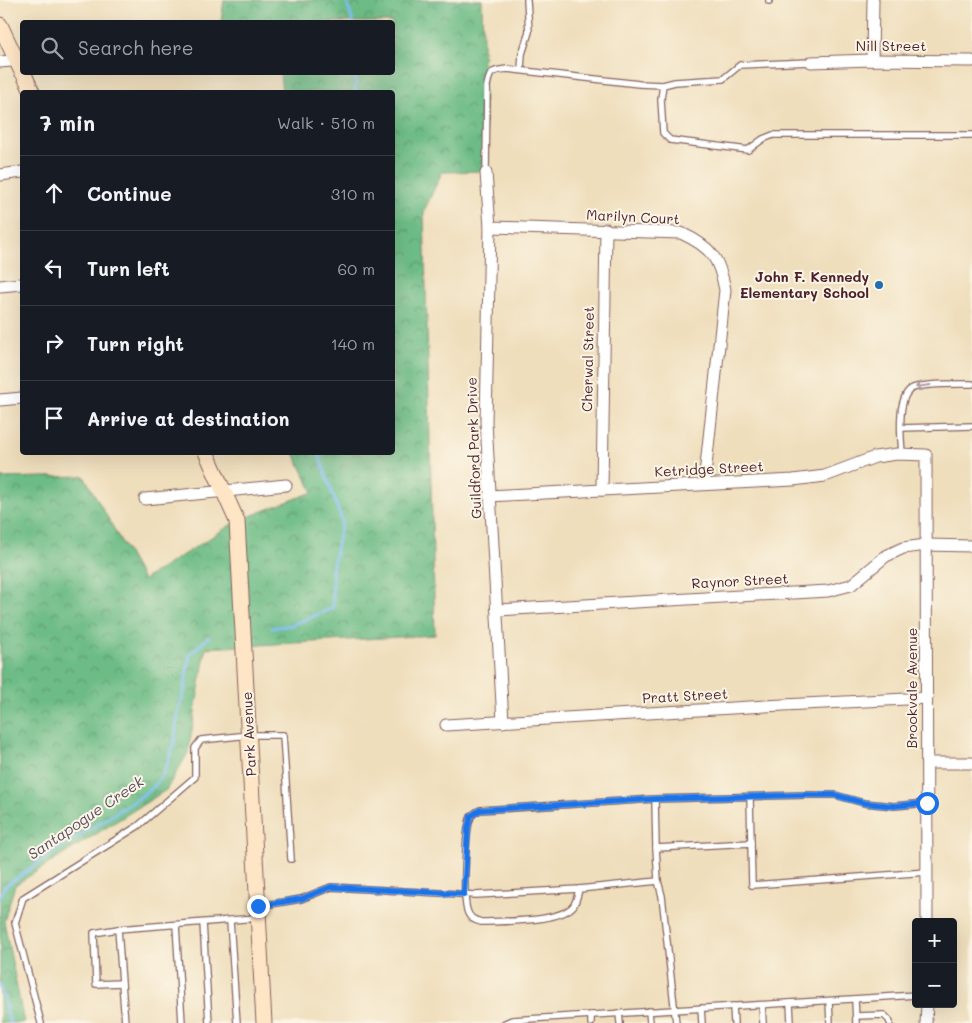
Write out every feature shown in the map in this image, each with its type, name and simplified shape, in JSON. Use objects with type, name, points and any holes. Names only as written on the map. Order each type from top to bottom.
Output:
[{"type":"street","points":[[872,0],[872,60]]},
{"type":"street","points":[[0,25],[20,64]]},
{"type":"street","name":"Nill Street","points":[[810,62],[872,60],[972,61]]},
{"type":"street","points":[[0,62],[20,66]]},
{"type":"street","points":[[25,75],[31,90]]},
{"type":"street","points":[[0,174],[20,172]]},
{"type":"street","name":"Guildford Park Drive","points":[[486,173],[490,227],[486,422],[503,722]]},
{"type":"street","name":"Marilyn Court","points":[[490,227],[606,229],[680,233],[700,242],[714,255],[722,273],[725,290],[704,484]]},
{"type":"street","name":"Cherwal Street","points":[[602,490],[606,229]]},
{"type":"street","points":[[0,286],[20,284]]},
{"type":"street","points":[[0,400],[20,398]]},
{"type":"street","name":"Ketridge Street","points":[[490,496],[793,480],[825,476],[875,457],[902,454],[926,455]]},
{"type":"street","name":"Park Avenue","points":[[207,455],[237,521],[264,1023]]},
{"type":"street","name":"Brookvale Avenue","points":[[926,455],[927,918]]},
{"type":"street","points":[[145,499],[286,485]]},
{"type":"street","name":"Raynor Street","points":[[497,610],[828,591],[851,585],[886,556],[903,548],[926,545],[972,546]]},
{"type":"street","name":"Pratt Street","points":[[446,725],[926,698]]},
{"type":"street","points":[[928,763],[972,763]]},
{"type":"street","points":[[926,1008],[926,1023]]},
{"type":"lane","points":[[521,70],[522,54],[529,32],[527,0]]},
{"type":"lane","points":[[486,173],[487,86],[489,76],[494,70],[521,70],[639,84],[663,85],[676,82],[724,79],[740,65],[810,62]]},
{"type":"lane","points":[[663,85],[661,99],[663,133],[670,140],[748,150],[773,134],[972,135]]},
{"type":"lane","points":[[902,454],[901,415],[904,398],[908,392],[913,388],[932,385],[972,384]]},
{"type":"lane","points":[[901,428],[972,426]]},
{"type":"lane","points":[[40,1023],[15,923],[23,898],[138,826],[195,777],[195,748],[201,740],[249,735],[283,735],[291,859]]},
{"type":"lane","points":[[579,890],[574,905],[563,913],[550,917],[481,922],[472,919],[468,912],[464,894],[468,827],[471,816],[480,810],[655,799],[835,795],[864,803],[894,806],[927,803]]},
{"type":"lane","points":[[750,797],[752,885],[927,872]]},
{"type":"lane","points":[[655,799],[658,881],[662,896],[676,1023]]},
{"type":"lane","points":[[656,848],[751,843]]},
{"type":"lane","points":[[122,983],[96,984],[94,933],[118,929],[230,920],[301,899],[331,887],[464,894],[579,890],[658,881]]},
{"type":"lane","points":[[230,920],[237,1023]]},
{"type":"lane","points":[[203,922],[209,1023]]},
{"type":"lane","points":[[176,925],[182,1023]]},
{"type":"lane","points":[[118,929],[125,1023]]},
{"type":"lane","points":[[505,1023],[512,1020],[563,1020],[591,1015],[912,995]]},
{"type":"lane","points":[[855,999],[856,1023]]},
{"type":"lane","points":[[828,1000],[830,1023]]},
{"type":"lane","points":[[790,1003],[791,1023]]},
{"type":"lane","points":[[762,1005],[763,1023]]},
{"type":"lane","points":[[733,1006],[734,1023]]},
{"type":"lane","points":[[701,1008],[702,1023]]},
{"type":"lane","points":[[649,1012],[650,1023]]},
{"type":"lane","points":[[620,1013],[620,1023]]},
{"type":"lane","points":[[591,1015],[591,1023]]},
{"type":"lane","points":[[856,1016],[884,1015],[890,1023]]},
{"type":"green space","points":[[224,0],[482,0],[486,171],[442,172],[424,211],[435,635],[206,648],[188,753],[166,790],[15,885],[4,921],[24,1023],[0,1023],[0,478],[84,476],[143,580],[237,521],[313,492],[295,455],[395,455],[395,90],[282,90],[280,75],[395,75],[395,20],[221,20]]},
{"type":"waterway","name":"Santapogue Creek","points":[[346,0],[352,20]]},
{"type":"waterway","name":"Santapogue Creek","points":[[355,90],[356,75]]},
{"type":"waterway","name":"Santapogue Creek","points":[[272,628],[292,625],[333,608],[332,570],[342,521],[319,455]]},
{"type":"waterway","name":"Santapogue Creek","points":[[0,897],[4,887],[63,846],[139,798],[155,785],[164,772],[174,744],[190,654],[209,637]]},
{"type":"waterway","name":"Santapogue Creek","points":[[0,985],[10,1023]]},
{"type":"place","name":"John F. Kennedy Elementary School","points":[[879,285]]},
{"type":"route","points":[[258,906],[301,899],[331,887],[464,894],[468,827],[471,816],[480,810],[655,799],[805,795],[835,795],[864,803],[894,806],[927,803]]}]
